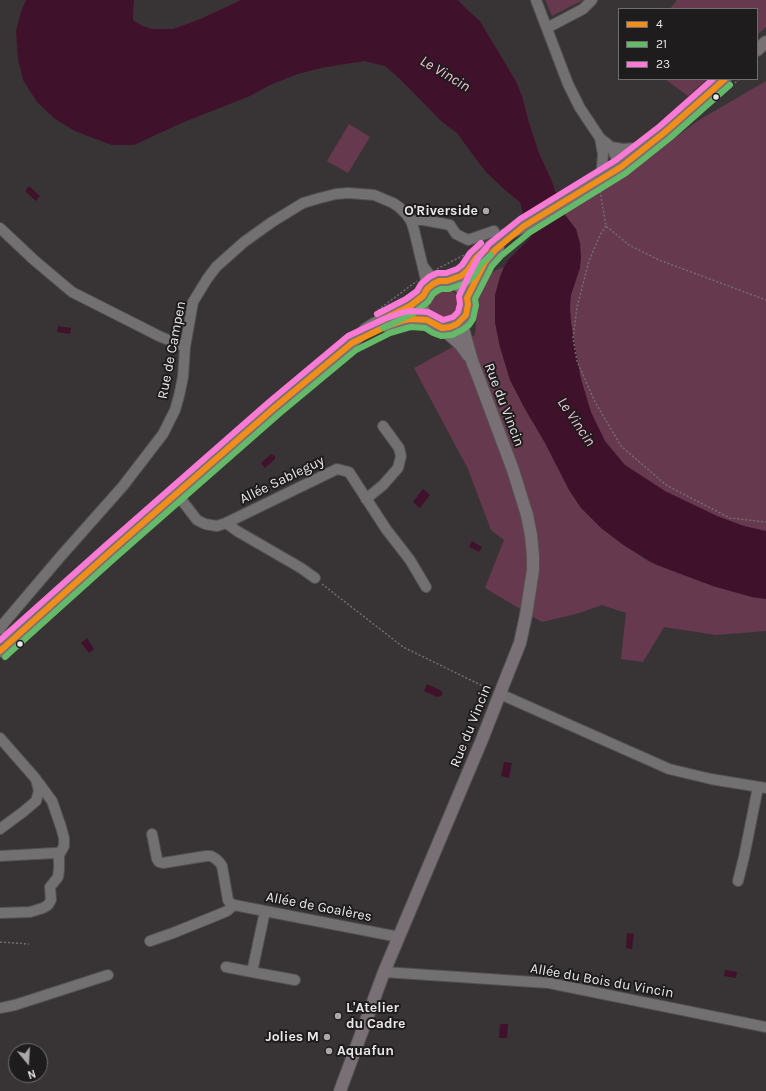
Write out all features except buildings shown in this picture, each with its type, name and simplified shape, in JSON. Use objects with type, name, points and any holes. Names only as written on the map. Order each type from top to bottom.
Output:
[{"type":"main road","points":[[758,49],[766,42]]},
{"type":"main road","points":[[0,651],[110,552],[274,408],[352,343],[366,329],[410,306],[423,288],[433,284],[440,278],[461,276],[468,270],[476,258],[505,235],[524,226],[621,167],[724,80]]},
{"type":"main road","points":[[467,298],[485,262],[495,250],[524,226]]},
{"type":"main road","points":[[423,288],[421,308],[427,320],[442,328],[457,324],[463,319],[468,309],[465,292],[460,286],[440,278]]},
{"type":"main road","points":[[352,343],[397,322],[411,319],[427,320]]},
{"type":"main road","name":"Rue du Vincin","points":[[340,1091],[384,972],[481,742],[520,643],[526,615],[532,570],[532,542],[527,515],[513,470],[472,361],[462,325],[463,319]]},
{"type":"main road","name":"Rue du Vincin","points":[[442,328],[461,345],[472,361]]},
{"type":"street","points":[[536,0],[568,84],[580,108],[600,138],[611,147],[621,167]]},
{"type":"street","points":[[547,28],[583,9],[592,0]]},
{"type":"street","points":[[600,138],[603,154],[600,180]]},
{"type":"street","points":[[611,147],[623,149],[635,148],[650,144]]},
{"type":"street","name":"Rue de Campen","points":[[0,629],[56,562],[123,486],[164,434],[175,410],[179,396],[185,347],[193,302],[216,267],[253,236],[288,212],[303,204],[320,198],[348,193],[368,194],[383,198],[393,203],[406,214],[411,221],[425,276],[423,288]]},
{"type":"street","points":[[411,221],[424,220],[450,225],[456,234],[468,240],[494,231]]},
{"type":"street","points":[[0,228],[34,260],[72,292],[185,347]]},
{"type":"street","name":"Rue de Campen","points":[[422,264],[429,274],[440,278]]},
{"type":"street","points":[[366,499],[383,485],[398,468],[401,456],[399,448],[383,426]]},
{"type":"street","name":"Allée Sableguy","points":[[177,494],[197,520],[205,524],[217,526],[338,469],[349,472],[386,529],[410,560],[426,587]]},
{"type":"street","points":[[226,523],[315,578]]},
{"type":"street","points":[[500,694],[669,769],[711,779],[762,787],[748,837],[738,882]]},
{"type":"street","points":[[0,738],[36,779],[52,801],[64,838],[64,846],[59,855],[58,877],[50,886],[50,900],[48,905],[30,912],[0,913]]},
{"type":"street","points":[[0,829],[36,801],[39,791],[36,779]]},
{"type":"street","points":[[150,941],[227,911],[234,905],[228,900],[222,866],[216,859],[211,856],[206,856],[163,863],[159,862],[157,859],[152,834]]},
{"type":"street","points":[[0,856],[55,853],[59,855]]},
{"type":"street","name":"Allée de Goalères","points":[[234,905],[399,938]]},
{"type":"street","points":[[252,972],[265,911]]},
{"type":"street","points":[[226,968],[295,980]]},
{"type":"street","name":"Allée du Bois du Vincin","points":[[384,972],[548,983],[766,1026]]},
{"type":"street","points":[[0,1008],[15,1005],[108,975]]},
{"type":"path","points":[[600,180],[606,226],[629,245],[659,260],[766,300]]},
{"type":"path","points":[[606,226],[600,235],[589,261],[577,307],[573,338],[577,361],[595,402],[621,446],[666,485],[730,518],[766,522]]},
{"type":"path","points":[[440,278],[448,263]]},
{"type":"path","points":[[403,290],[423,288]]},
{"type":"path","points":[[315,578],[403,646],[500,694]]},
{"type":"path","points":[[0,942],[29,944]]},
{"type":"shaded area","points":[[51,0],[134,0],[133,20],[143,26],[153,29],[173,29],[200,19],[241,0],[458,0],[480,21],[516,81],[539,153],[552,181],[562,211],[620,178],[699,120],[766,81],[766,586],[622,544],[648,561],[657,565],[713,586],[752,597],[766,599],[766,631],[716,635],[664,627],[643,662],[621,659],[626,613],[602,605],[576,614],[542,622],[485,588],[504,540],[491,530],[468,469],[414,368],[475,335],[479,283],[496,270],[504,267],[495,295],[495,322],[500,347],[510,380],[533,423],[541,239],[529,202],[376,51],[209,91]],"holes":[[[570,313],[578,368],[585,395],[573,368]]]},
{"type":"shaded area","points":[[545,0],[583,0],[552,16]]},
{"type":"shaded area","points":[[677,0],[766,0],[766,27],[758,34],[758,8],[671,8]]},
{"type":"shaded area","points":[[666,80],[706,80],[688,96]]},
{"type":"shaded area","points":[[349,124],[370,137],[348,173],[327,161]]},
{"type":"shaded area","points":[[444,289],[450,290],[457,296],[460,305],[459,311],[453,318],[444,321],[438,320],[431,314],[428,305],[429,299],[435,292]]},
{"type":"water","name":"Le Vincin","points":[[26,0],[134,0],[133,20],[143,26],[153,29],[173,29],[200,19],[241,0],[458,0],[480,21],[516,81],[539,153],[552,181],[562,211],[576,229],[580,243],[581,258],[580,268],[571,295],[571,323],[581,379],[591,412],[605,441],[625,465],[665,491],[717,516],[744,526],[766,531],[766,599],[752,597],[713,586],[657,565],[622,544],[601,528],[581,508],[569,490],[510,380],[500,347],[495,322],[495,295],[500,277],[509,259],[531,237],[532,228],[524,218],[520,202],[486,172],[457,133],[441,121],[401,80],[385,66],[364,61],[321,68],[298,74],[270,85],[250,96],[184,122],[134,145],[112,145],[73,130],[55,119],[37,102],[23,80],[18,59],[16,31]]},
{"type":"water","points":[[29,186],[40,196],[36,201],[25,191]]},
{"type":"water","points":[[58,326],[71,328],[70,334],[57,332]]},
{"type":"water","points":[[271,454],[275,456],[275,459],[265,468],[261,463]]},
{"type":"water","points":[[423,489],[430,495],[420,508],[413,502]]},
{"type":"water","points":[[472,541],[482,547],[479,552],[469,547]]},
{"type":"water","points":[[87,638],[94,649],[89,653],[81,643]]},
{"type":"water","points":[[427,684],[442,691],[441,692],[443,693],[441,696],[437,697],[424,691]]},
{"type":"water","points":[[504,762],[512,763],[509,778],[501,776]]},
{"type":"water","points":[[627,933],[634,934],[632,949],[626,948]]},
{"type":"water","points":[[725,970],[737,972],[736,978],[724,976]]},
{"type":"water","points":[[500,1024],[508,1024],[507,1038],[499,1038]]},
{"type":"transit line","name":"23","points":[[0,640],[269,402],[348,336],[384,319],[404,312],[428,312],[443,320],[453,317],[458,312],[460,304],[459,296],[469,275],[478,258],[489,244],[520,219],[616,160],[660,126],[712,80]]},
{"type":"transit line","name":"4","points":[[0,651],[274,408],[352,343],[387,326],[405,320],[427,320],[442,328],[457,324],[466,315],[468,304],[467,298],[485,262],[495,250],[524,226],[621,167],[665,132],[724,80]]},
{"type":"transit line","name":"21","points":[[5,657],[279,414],[356,350],[390,333],[411,327],[425,328],[441,336],[452,335],[469,325],[473,319],[476,305],[475,299],[492,266],[501,256],[529,233],[626,173],[670,138],[730,85]]},
{"type":"transit line","name":"23","points":[[377,314],[406,299],[417,291],[421,284],[429,277],[437,273],[446,273],[457,269],[462,265],[470,253],[481,243]]},
{"type":"transit line","name":"4","points":[[380,321],[410,306],[423,296],[427,289],[433,284],[439,281],[447,281],[461,276],[468,270],[476,258],[486,249]]},
{"type":"transit line","name":"21","points":[[383,328],[414,313],[428,302],[437,291],[441,289],[449,289],[466,283],[474,276],[482,263],[491,255]]},
{"type":"place","name":"O'Riverside","points":[[486,211]]},
{"type":"place","name":"L'Atelier du Cadre","points":[[338,1016]]},
{"type":"place","name":"Jolies M","points":[[327,1037]]},
{"type":"place","name":"Aquafun","points":[[329,1051]]}]
